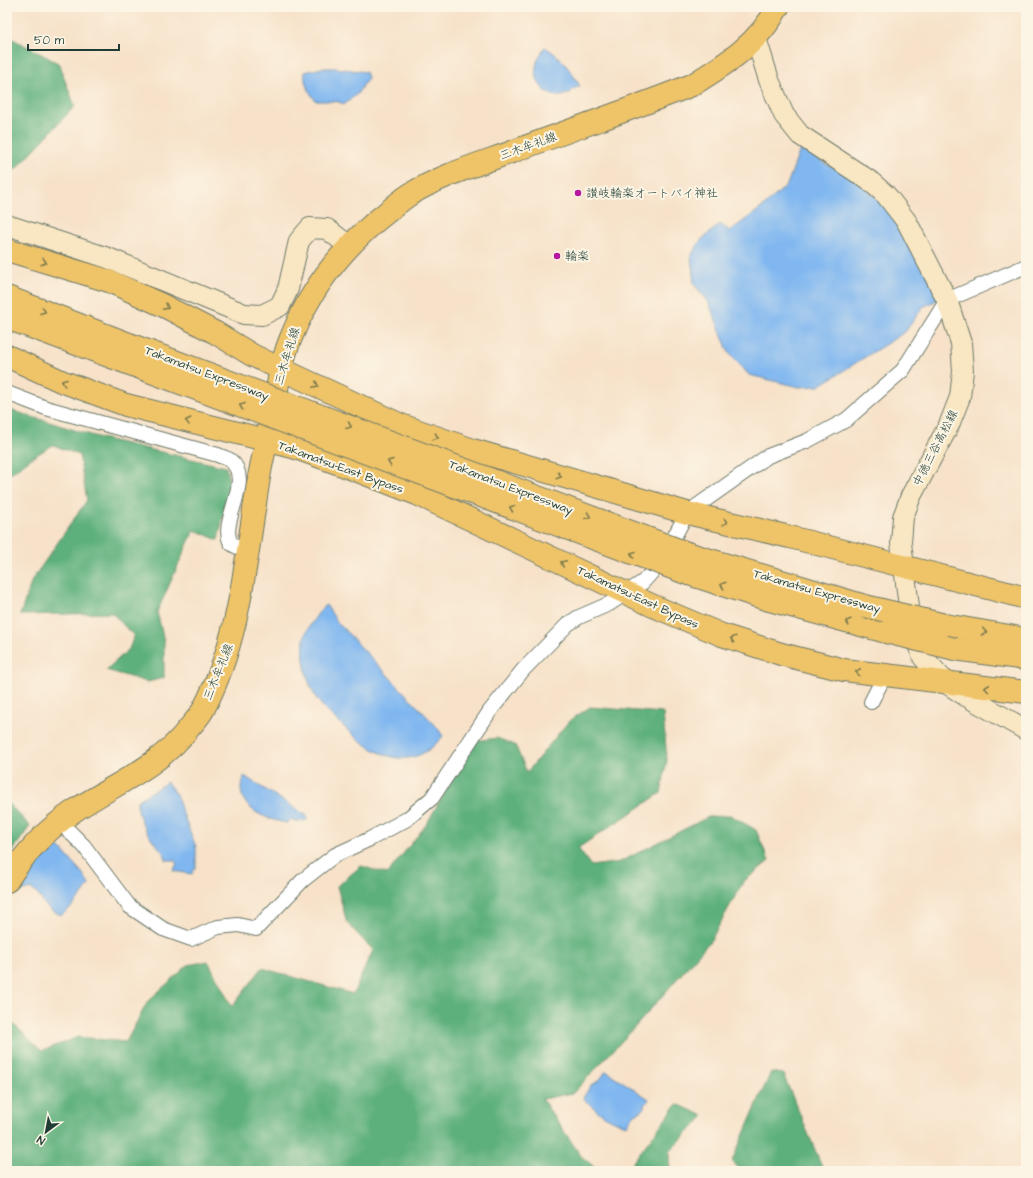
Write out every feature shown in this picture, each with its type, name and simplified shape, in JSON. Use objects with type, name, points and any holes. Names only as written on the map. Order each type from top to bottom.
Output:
[{"type":"main road","name":"三木牟礼線","points":[[7,881],[17,865],[36,844],[60,822],[75,811],[140,773],[165,754],[185,734],[201,713],[223,666],[230,644],[248,551],[261,469],[281,369],[291,336],[310,297],[330,267],[372,223],[410,195],[449,175],[692,85],[728,63],[756,38],[772,18],[778,7]]},
{"type":"main road","name":"中徳三谷高松線","points":[[756,38],[769,80],[784,115],[800,135],[870,181],[886,195],[907,222],[947,300],[954,317],[961,343],[963,371],[960,397],[949,425],[911,496],[903,516],[901,543],[912,630],[922,657],[946,683],[1026,730]]},
{"type":"main road","points":[[7,225],[108,258],[238,312],[262,316],[280,306],[288,289],[299,241],[310,228],[327,229],[349,246]]},
{"type":"main road","points":[[7,250],[109,281],[162,305],[281,369],[402,425],[473,450],[687,513],[790,537],[1026,598]]},
{"type":"main road","name":"Takamatsu Expressway","points":[[7,297],[125,352],[685,562],[769,600],[955,649],[1026,659]]},
{"type":"main road","name":"Takamatsu Expressway","points":[[7,318],[125,352]]},
{"type":"main road","name":"Takamatsu-East Bypass","points":[[7,356],[61,381],[126,405],[293,447],[418,494],[722,636],[781,654],[844,670],[1026,692]]},
{"type":"main road","name":"Takamatsu Expressway","points":[[685,562],[945,625],[1026,639]]},
{"type":"street","points":[[60,822],[84,846],[129,906],[163,929],[192,940],[218,928],[238,925],[256,929],[303,880],[335,855],[370,839],[407,819],[432,798],[490,710],[523,670],[568,624],[579,617],[610,604],[643,582],[660,563],[687,513],[768,456],[807,441],[846,420],[903,370],[947,300],[1026,266]]},
{"type":"street","points":[[7,393],[46,408],[218,455],[230,460],[236,468],[240,480],[228,533],[232,543],[248,551]]},
{"type":"street","points":[[871,702],[885,675]]},
{"type":"green space","points":[[7,36],[60,64],[75,106],[19,166],[7,176]]},
{"type":"green space","points":[[7,409],[101,438],[226,467],[230,486],[218,540],[194,530],[157,612],[164,641],[164,678],[147,682],[106,670],[129,649],[134,636],[112,613],[20,615],[32,580],[87,500],[79,455],[53,445],[33,457],[7,476]]},
{"type":"green space","points":[[590,707],[663,713],[667,760],[661,793],[578,848],[591,866],[620,862],[708,817],[730,815],[756,830],[769,861],[743,882],[711,940],[636,1026],[573,1093],[542,1099],[581,1156],[599,1171],[7,1171],[7,1018],[42,1051],[78,1037],[126,1042],[148,1001],[188,965],[208,961],[232,1007],[262,968],[353,994],[373,950],[347,923],[337,886],[361,866],[387,874],[426,825],[474,741],[497,738],[515,745],[527,772],[569,721]]},
{"type":"green space","points":[[7,802],[30,826],[7,859]]},
{"type":"green space","points":[[771,1072],[783,1074],[824,1171],[741,1171],[732,1161]]},
{"type":"green space","points":[[677,1104],[704,1116],[669,1152],[670,1171],[626,1171]]},
{"type":"water","points":[[545,47],[561,60],[580,86],[561,96],[550,94],[542,88],[537,78],[536,67],[538,59]]},
{"type":"water","points":[[322,68],[366,72],[368,78],[357,94],[345,104],[335,101],[316,101],[307,87],[305,72]]},
{"type":"water","points":[[801,147],[826,164],[852,176],[905,223],[939,299],[923,307],[905,332],[819,386],[799,387],[749,375],[729,353],[708,301],[694,284],[691,256],[701,240],[720,224],[730,231],[764,206],[787,185]]},
{"type":"water","points":[[326,605],[338,623],[436,726],[443,736],[430,749],[417,756],[404,758],[390,756],[377,751],[364,744],[352,734],[317,700],[309,683],[305,668],[304,640],[311,624],[322,608]]},
{"type":"water","points":[[244,776],[307,816],[307,820],[298,822],[291,819],[287,823],[272,820],[251,809],[243,797],[241,789]]},
{"type":"water","points":[[167,782],[177,796],[196,847],[196,866],[192,874],[173,871],[177,864],[174,860],[166,860],[165,855],[152,840],[140,819],[137,801]]},
{"type":"water","points":[[59,847],[83,874],[89,885],[76,902],[61,915],[49,909],[31,889],[20,892],[50,848]]},
{"type":"water","points":[[606,1071],[649,1099],[642,1110],[632,1116],[627,1125],[613,1121],[603,1115],[583,1098],[591,1085],[599,1081]]},
{"type":"place","name":"讃岐輪楽オートバイ神社","points":[[578,193]]},
{"type":"place","name":"輪楽","points":[[557,256]]}]
